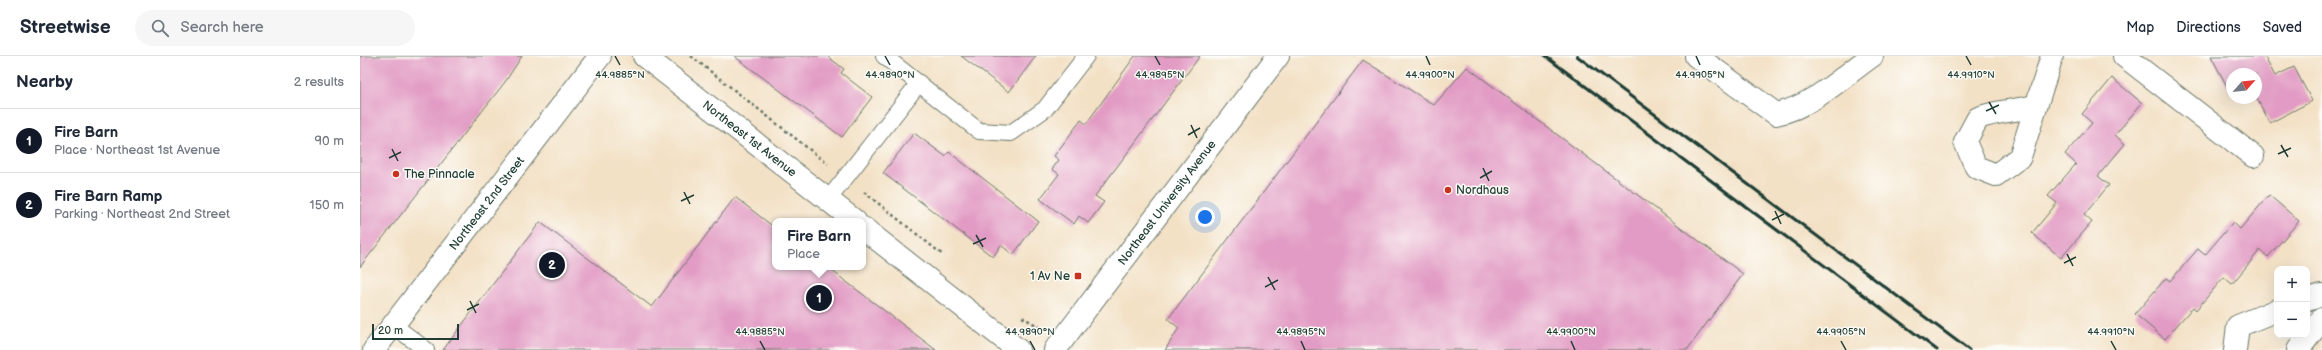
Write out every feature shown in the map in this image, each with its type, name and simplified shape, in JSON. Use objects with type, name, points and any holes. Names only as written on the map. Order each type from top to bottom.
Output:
[{"type":"street","name":"Northeast 2nd Street","points":[[374,350],[600,56]]},
{"type":"street","name":"Northeast 1st Avenue","points":[[644,56],[850,218]]},
{"type":"street","name":"Northeast University Avenue","points":[[1059,345],[1278,56]]},
{"type":"street","points":[[1696,56],[1776,114],[1792,111],[1872,56]]},
{"type":"street","points":[[2035,106],[2052,56]]},
{"type":"street","points":[[2124,56],[2253,156]]},
{"type":"street","points":[[866,230],[1018,350]]},
{"type":"street","points":[[2310,299],[2322,295]]},
{"type":"street","points":[[2235,350],[2238,326],[2274,311]]},
{"type":"street","points":[[2298,350],[2322,319]]},
{"type":"lane","points":[[884,56],[979,132],[1011,133],[1045,109],[1086,56]]},
{"type":"lane","points":[[828,200],[919,83]]},
{"type":"lane","points":[[393,325],[426,350]]},
{"type":"path","points":[[691,56],[945,256]]},
{"type":"path","points":[[1019,316],[1059,345]]},
{"type":"building","name":"The Pinnacle","points":[[360,56],[522,56],[505,82],[360,267]]},
{"type":"building","points":[[734,56],[827,56],[844,69],[841,73],[872,97],[842,137]]},
{"type":"building","points":[[961,56],[1036,56],[1009,92]]},
{"type":"building","points":[[1135,56],[1200,56],[1095,196],[1104,202],[1088,223],[1079,216],[1074,224],[1040,199],[1059,174],[1052,169],[1059,160],[1054,156],[1081,120],[1086,124]]},
{"type":"building","points":[[2211,56],[2264,56],[2275,76],[2294,67],[2312,101],[2270,123],[2260,104],[2262,104],[2262,68],[2226,68],[2226,84]]},
{"type":"building","name":"Nordhaus","points":[[1363,60],[1434,105],[1467,67],[1743,274],[1687,350],[1165,350],[1179,328],[1168,319]]},
{"type":"building","points":[[2112,78],[2142,103],[2115,135],[2125,144],[2098,176],[2109,185],[2084,215],[2092,222],[2061,258],[2032,233],[2057,203],[2048,196],[2076,164],[2065,154],[2092,123],[2082,114]]},
{"type":"building","points":[[914,133],[945,156],[949,152],[1038,221],[1013,255],[1001,245],[993,257],[883,173]]},
{"type":"building","points":[[2269,195],[2299,221],[2268,257],[2260,250],[2232,284],[2224,277],[2196,310],[2193,307],[2165,339],[2135,314],[2166,278],[2170,281],[2198,249],[2205,255],[2233,222],[2240,229]]},
{"type":"building","points":[[735,197],[772,226],[772,270],[831,270],[936,350],[443,350],[540,222],[652,307]]},
{"type":"railway","points":[[1545,56],[1937,350]]},
{"type":"railway","points":[[1577,56],[1969,350]]},
{"type":"place","name":"The Pinnacle","points":[[396,174]]},
{"type":"place","name":"Nordhaus","points":[[1448,190]]},
{"type":"place","name":"Fire Barn Ramp","points":[[552,265]]},
{"type":"place","name":"1 Av Ne","points":[[1078,276]]},
{"type":"place","name":"Fire Barn","points":[[819,298]]}]
